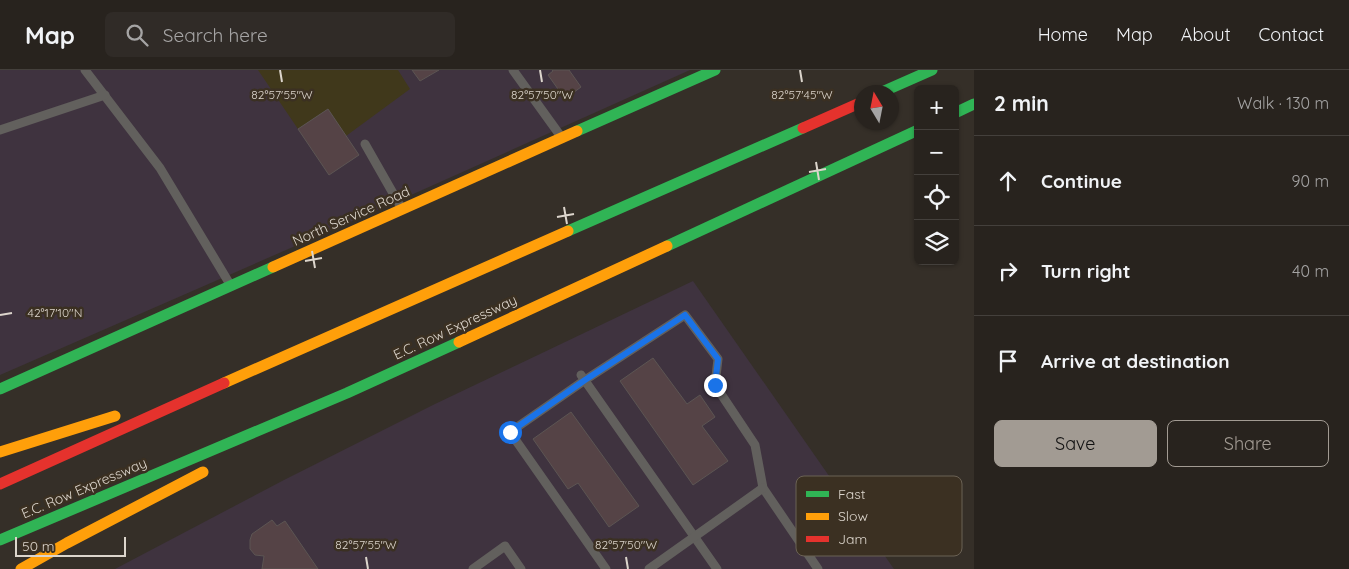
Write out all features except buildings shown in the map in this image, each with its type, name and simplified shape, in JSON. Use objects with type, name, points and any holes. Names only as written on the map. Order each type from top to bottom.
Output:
[{"type":"main road","name":"North Service Road","points":[[1,388],[715,70]]},
{"type":"main road","points":[[898,85],[932,70]]},
{"type":"main road","points":[[959,111],[974,104]]},
{"type":"main road","points":[[0,484],[311,344],[854,106]]},
{"type":"main road","name":"E.C. Row Expressway","points":[[0,540],[347,393],[914,132]]},
{"type":"main road","points":[[163,398],[311,344]]},
{"type":"main road","points":[[253,445],[347,393]]},
{"type":"main road","points":[[0,452],[126,412]]},
{"type":"main road","points":[[21,569],[211,468]]},
{"type":"lane","points":[[85,70],[160,168],[231,286]]},
{"type":"lane","points":[[514,70],[562,138]]},
{"type":"lane","points":[[0,130],[104,95]]},
{"type":"lane","points":[[365,144],[402,209]]},
{"type":"lane","points":[[606,569],[510,432],[583,377],[685,315],[718,359],[715,385],[756,445],[763,488],[796,537]]},
{"type":"lane","points":[[583,377],[717,569]]},
{"type":"lane","points":[[649,569],[763,488]]},
{"type":"lane","points":[[473,569],[505,546],[521,569]]},
{"type":"lane","points":[[809,556],[818,569]]},
{"type":"shaded area","points":[[0,70],[690,70],[373,212],[0,375]]},
{"type":"shaded area","points":[[693,281],[829,476],[796,476],[796,556],[885,556],[894,569],[115,569],[284,480],[435,404]]},
{"type":"sand","points":[[258,70],[398,70],[410,89],[346,136],[328,109],[298,129]]},
{"type":"traffic: fast","points":[[577,131],[715,70]]},
{"type":"traffic: fast","points":[[898,85],[932,70]]},
{"type":"traffic: fast","points":[[959,111],[974,104]]},
{"type":"traffic: fast","points":[[568,231],[803,128]]},
{"type":"traffic: fast","points":[[667,246],[914,132]]},
{"type":"traffic: fast","points":[[0,389],[273,267]]},
{"type":"traffic: fast","points":[[0,540],[347,393],[459,342]]},
{"type":"traffic: slow","points":[[273,267],[577,131]]},
{"type":"traffic: slow","points":[[224,383],[568,231]]},
{"type":"traffic: slow","points":[[459,342],[667,246]]},
{"type":"traffic: slow","points":[[0,452],[115,416]]},
{"type":"traffic: slow","points":[[21,569],[203,472]]},
{"type":"traffic: jam","points":[[803,128],[854,106]]},
{"type":"traffic: jam","points":[[0,484],[224,383]]},
{"type":"route","points":[[510,432],[585,380],[685,315],[718,359],[715,385]]}]
